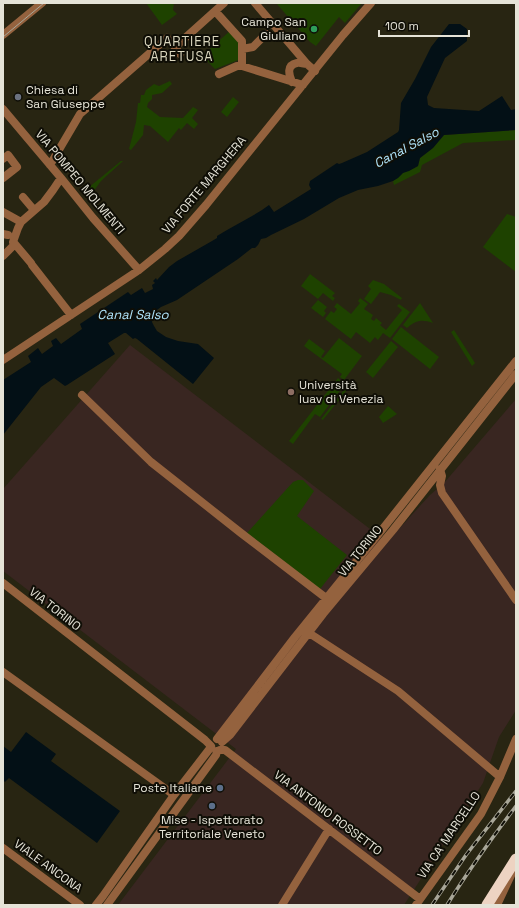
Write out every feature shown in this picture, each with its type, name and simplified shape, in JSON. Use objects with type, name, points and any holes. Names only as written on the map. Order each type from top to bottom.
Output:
[{"type":"highway","points":[[487,905],[516,865]]},
{"type":"highway","points":[[496,905],[516,865]]},
{"type":"street","points":[[3,35],[42,3]]},
{"type":"street","points":[[175,46],[224,3]]},
{"type":"street","points":[[255,3],[307,64],[315,71]]},
{"type":"street","name":"VIA FORTE MARGHERA","points":[[3,360],[139,270],[165,249],[188,226],[343,35],[371,3]]},
{"type":"street","points":[[215,11],[242,41],[242,66]]},
{"type":"street","points":[[242,49],[253,47],[266,34]]},
{"type":"street","points":[[50,165],[80,114],[167,38],[180,54]]},
{"type":"street","points":[[292,82],[289,75],[291,67],[297,63],[307,64]]},
{"type":"street","points":[[219,74],[237,66],[242,66],[303,85]]},
{"type":"street","name":"VIA POMPEO MOLMENTI","points":[[3,109],[93,218],[139,270]]},
{"type":"street","points":[[3,159],[8,155],[18,168],[7,176]]},
{"type":"street","points":[[61,178],[44,202],[21,222],[13,242],[71,315]]},
{"type":"street","points":[[23,197],[34,210]]},
{"type":"street","points":[[4,211],[21,222]]},
{"type":"street","points":[[3,256],[15,244]]},
{"type":"street","name":"VIA TORINO","points":[[96,905],[104,896],[174,795],[214,745],[257,687],[516,360]]},
{"type":"street","name":"VIA TORINO","points":[[214,745],[230,735],[309,633],[516,374]]},
{"type":"street","points":[[82,395],[151,462],[326,598]]},
{"type":"street","points":[[440,470],[442,476],[440,485],[442,493],[516,600]]},
{"type":"street","points":[[426,488],[442,493]]},
{"type":"street","name":"VIA TORINO","points":[[3,583],[214,745],[216,755],[107,905]]},
{"type":"street","points":[[309,633],[398,691],[500,777]]},
{"type":"street","points":[[3,672],[174,795]]},
{"type":"street","name":"VIA CA' MARCELLO","points":[[418,902],[481,814],[500,777],[516,739]]},
{"type":"street","name":"VIA ANTONIO ROSSETTO","points":[[214,745],[225,750],[329,829],[418,902]]},
{"type":"street","points":[[282,905],[329,829]]},
{"type":"street","name":"VIALE ANCONA","points":[[3,848],[81,905]]},
{"type":"shaded area","points":[[130,345],[387,542],[430,495],[444,483],[516,399],[516,710],[499,737],[483,783],[404,905],[118,905],[236,749],[3,571],[3,489]]},
{"type":"green space","points":[[146,3],[174,3],[173,10],[177,14],[162,25]]},
{"type":"green space","name":"Campo San Giuliano","points":[[276,3],[362,3],[345,23],[339,17],[316,46],[310,42]]},
{"type":"green space","points":[[231,30],[241,41],[241,59],[215,69],[203,55]]},
{"type":"green space","points":[[170,81],[172,84],[162,93],[152,95],[152,99],[148,103],[147,107],[160,117],[183,118],[193,107],[198,110],[192,118],[198,124],[194,129],[187,123],[181,130],[179,128],[168,142],[150,126],[144,125],[143,135],[131,150],[129,149],[141,95],[144,95],[146,90],[154,84],[159,86]]},
{"type":"green space","points":[[233,97],[239,102],[227,117],[221,112]]},
{"type":"green space","points":[[516,130],[516,140],[463,143],[422,165],[420,172],[394,185],[393,181],[401,174],[418,166],[420,158],[433,148],[444,135]]},
{"type":"green space","points":[[121,161],[123,161],[101,181],[88,199],[83,192]]},
{"type":"green space","points":[[507,214],[516,217],[516,272],[483,247]]},
{"type":"green space","points":[[310,274],[335,293],[332,296],[335,298],[333,301],[323,293],[318,299],[301,286]]},
{"type":"green space","points":[[373,280],[384,284],[402,298],[401,300],[380,292],[371,304],[364,299],[371,289],[368,286]]},
{"type":"green space","points":[[360,298],[368,304],[364,309],[373,315],[371,319],[374,321],[376,318],[382,323],[380,325],[386,330],[402,310],[397,306],[399,304],[410,312],[390,338],[383,333],[378,340],[375,337],[370,343],[356,332],[351,339],[325,319],[331,311],[334,313],[337,309],[334,307],[337,303],[351,314],[360,303],[358,301]]},
{"type":"green space","points":[[318,300],[327,307],[324,311],[326,313],[323,317],[311,308]]},
{"type":"green space","points":[[420,303],[433,323],[419,321],[413,323],[407,328],[403,325]]},
{"type":"green space","points":[[401,327],[439,357],[430,369],[392,339]]},
{"type":"green space","points":[[454,330],[475,363],[472,366],[451,332]]},
{"type":"green space","points":[[339,338],[362,356],[344,380],[340,377],[342,374],[304,346],[309,339],[325,351],[321,357],[323,358]]},
{"type":"green space","points":[[391,341],[398,347],[373,378],[366,372]]},
{"type":"green space","points":[[338,378],[345,384],[320,417],[315,414],[293,444],[289,441]]},
{"type":"green space","points":[[350,386],[323,420],[321,419],[346,387]]},
{"type":"green space","points":[[388,406],[397,414],[383,423],[379,417]]},
{"type":"green space","points":[[303,480],[314,491],[297,516],[347,555],[320,589],[247,533],[293,482]]},
{"type":"water","name":"Canal Salso","points":[[449,24],[460,24],[467,29],[467,41],[445,58],[427,97],[428,105],[434,108],[479,111],[502,96],[511,110],[516,109],[516,130],[444,135],[433,148],[420,158],[418,166],[403,173],[393,181],[358,190],[339,198],[304,219],[266,238],[261,239],[255,248],[252,248],[177,300],[157,310],[152,322],[157,331],[166,337],[178,341],[198,344],[214,358],[193,384],[137,339],[133,339],[124,333],[108,343],[115,354],[65,386],[54,378],[41,387],[3,435],[3,380],[31,362],[28,356],[38,348],[42,354],[53,346],[51,341],[56,338],[61,344],[82,329],[80,324],[128,292],[131,295],[142,288],[145,293],[153,289],[152,285],[155,283],[153,281],[156,278],[157,280],[177,261],[269,205],[274,212],[311,189],[309,185],[310,181],[337,163],[342,163],[367,152],[398,132],[401,103],[431,47]]},
{"type":"water","points":[[26,732],[56,754],[51,761],[120,811],[97,843],[9,778],[5,782],[3,780],[3,746],[11,752]]},
{"type":"tram line","points":[[3,37],[44,3]]},
{"type":"railway","points":[[432,905],[466,855],[516,791]]},
{"type":"railway","points":[[447,905],[480,855],[516,806]]},
{"type":"place","name":"Campo San Giuliano","points":[[314,29]]},
{"type":"place","name":"Chiesa di San Giuseppe","points":[[18,97]]},
{"type":"place","name":"Università Iuav di Venezia","points":[[291,392]]},
{"type":"place","name":"Poste Italiane","points":[[220,788]]},
{"type":"place","name":"Mise - Ispettorato Territoriale Veneto","points":[[212,806]]},
{"type":"district","name":"QUARTIERE ARETUSA","points":[[182,48]]}]
